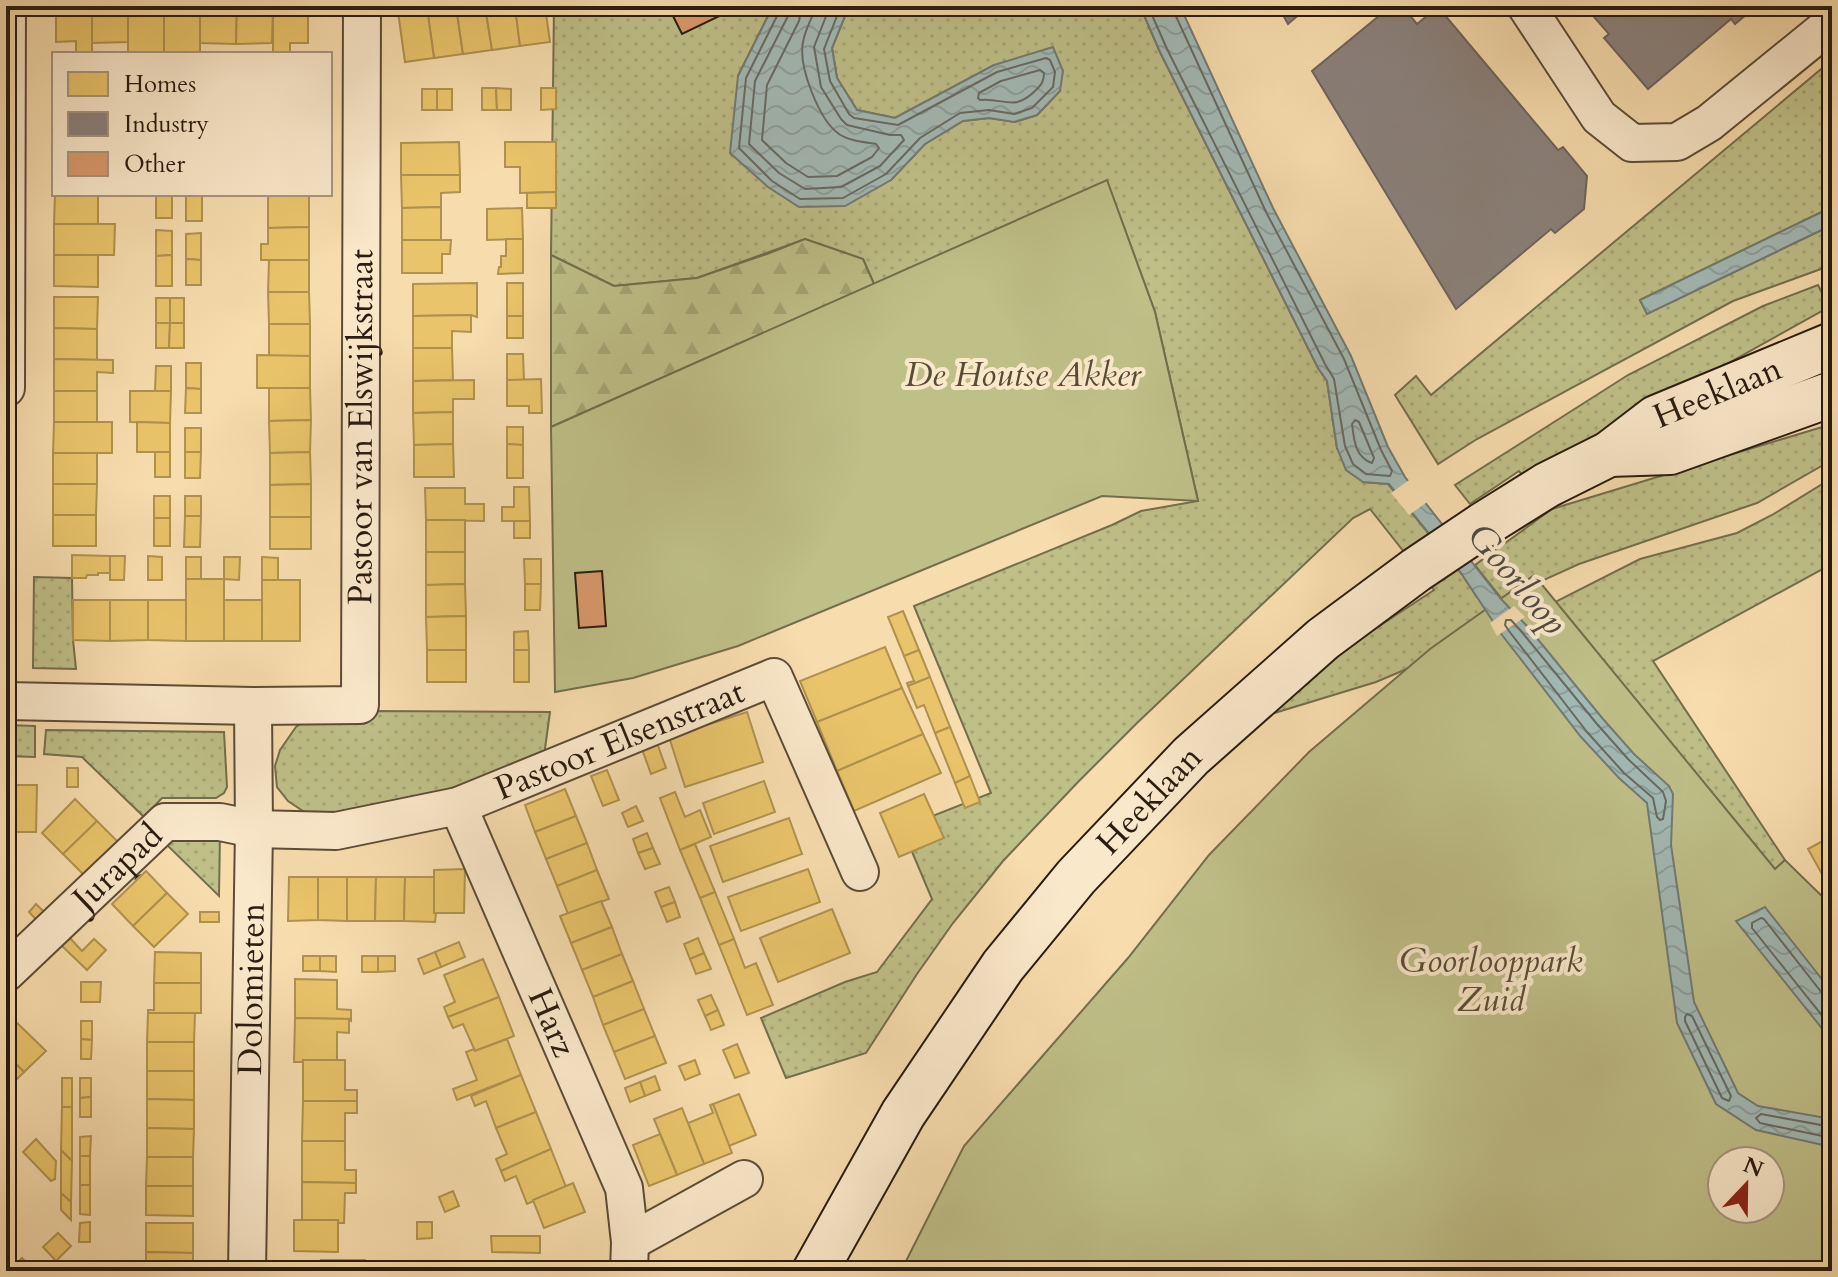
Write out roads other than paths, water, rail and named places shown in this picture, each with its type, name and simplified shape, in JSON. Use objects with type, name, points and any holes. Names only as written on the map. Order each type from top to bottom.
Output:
[{"type":"main road","name":"Heeklaan","points":[[815,1271],[903,1114],[1003,966],[1076,877],[1202,746],[1323,639],[1483,525],[1547,485],[1609,454],[1656,418],[1832,345]]},
{"type":"main road","name":"Heeklaan","points":[[1609,454],[1670,452],[1832,394]]},
{"type":"street","points":[[6,388],[7,6]]},
{"type":"street","name":"Pastoor van Elswijkstraat","points":[[253,706],[360,705],[362,6]]},
{"type":"street","points":[[1526,6],[1599,117],[1632,143],[1677,142],[1709,123],[1832,23]]},
{"type":"street","name":"Pastoor Elsenstraat","points":[[254,829],[336,831],[458,806],[774,677],[860,872]]},
{"type":"street","points":[[6,701],[253,706]]},
{"type":"street","name":"Dolomieten","points":[[247,1271],[253,706]]},
{"type":"street","name":"Harz","points":[[458,806],[624,1188],[630,1256],[744,1179]]},
{"type":"street","name":"Jurapad","points":[[6,973],[165,822],[220,822],[254,829]]},
{"type":"water","points":[[773,6],[849,6],[832,48],[837,78],[857,110],[895,118],[994,65],[1053,47],[1063,71],[1060,91],[1037,115],[1014,122],[989,118],[963,121],[925,144],[891,180],[845,206],[799,207],[768,187],[730,153],[738,76]]},
{"type":"water","points":[[1140,6],[1180,6],[1273,208],[1351,356],[1388,447],[1405,477],[1501,599],[1603,719],[1634,754],[1669,786],[1673,794],[1671,845],[1694,1002],[1738,1093],[1758,1106],[1832,1119],[1832,1147],[1756,1130],[1716,1104],[1677,1023],[1647,803],[1581,737],[1502,635],[1461,573],[1389,484],[1363,482],[1346,470],[1337,448],[1327,381],[1160,52]]},
{"type":"water","points":[[1832,207],[1832,225],[1647,314],[1640,300]]},
{"type":"water","points":[[1765,907],[1832,992],[1832,1041],[1736,921]]},
{"type":"park label","name":"De Houtse Akker","points":[[1023,375]]},
{"type":"park label","name":"Goorlooppark Zuid","points":[[1491,980]]},
{"type":"water label","name":"Goorloop","points":[[1517,579]]}]
